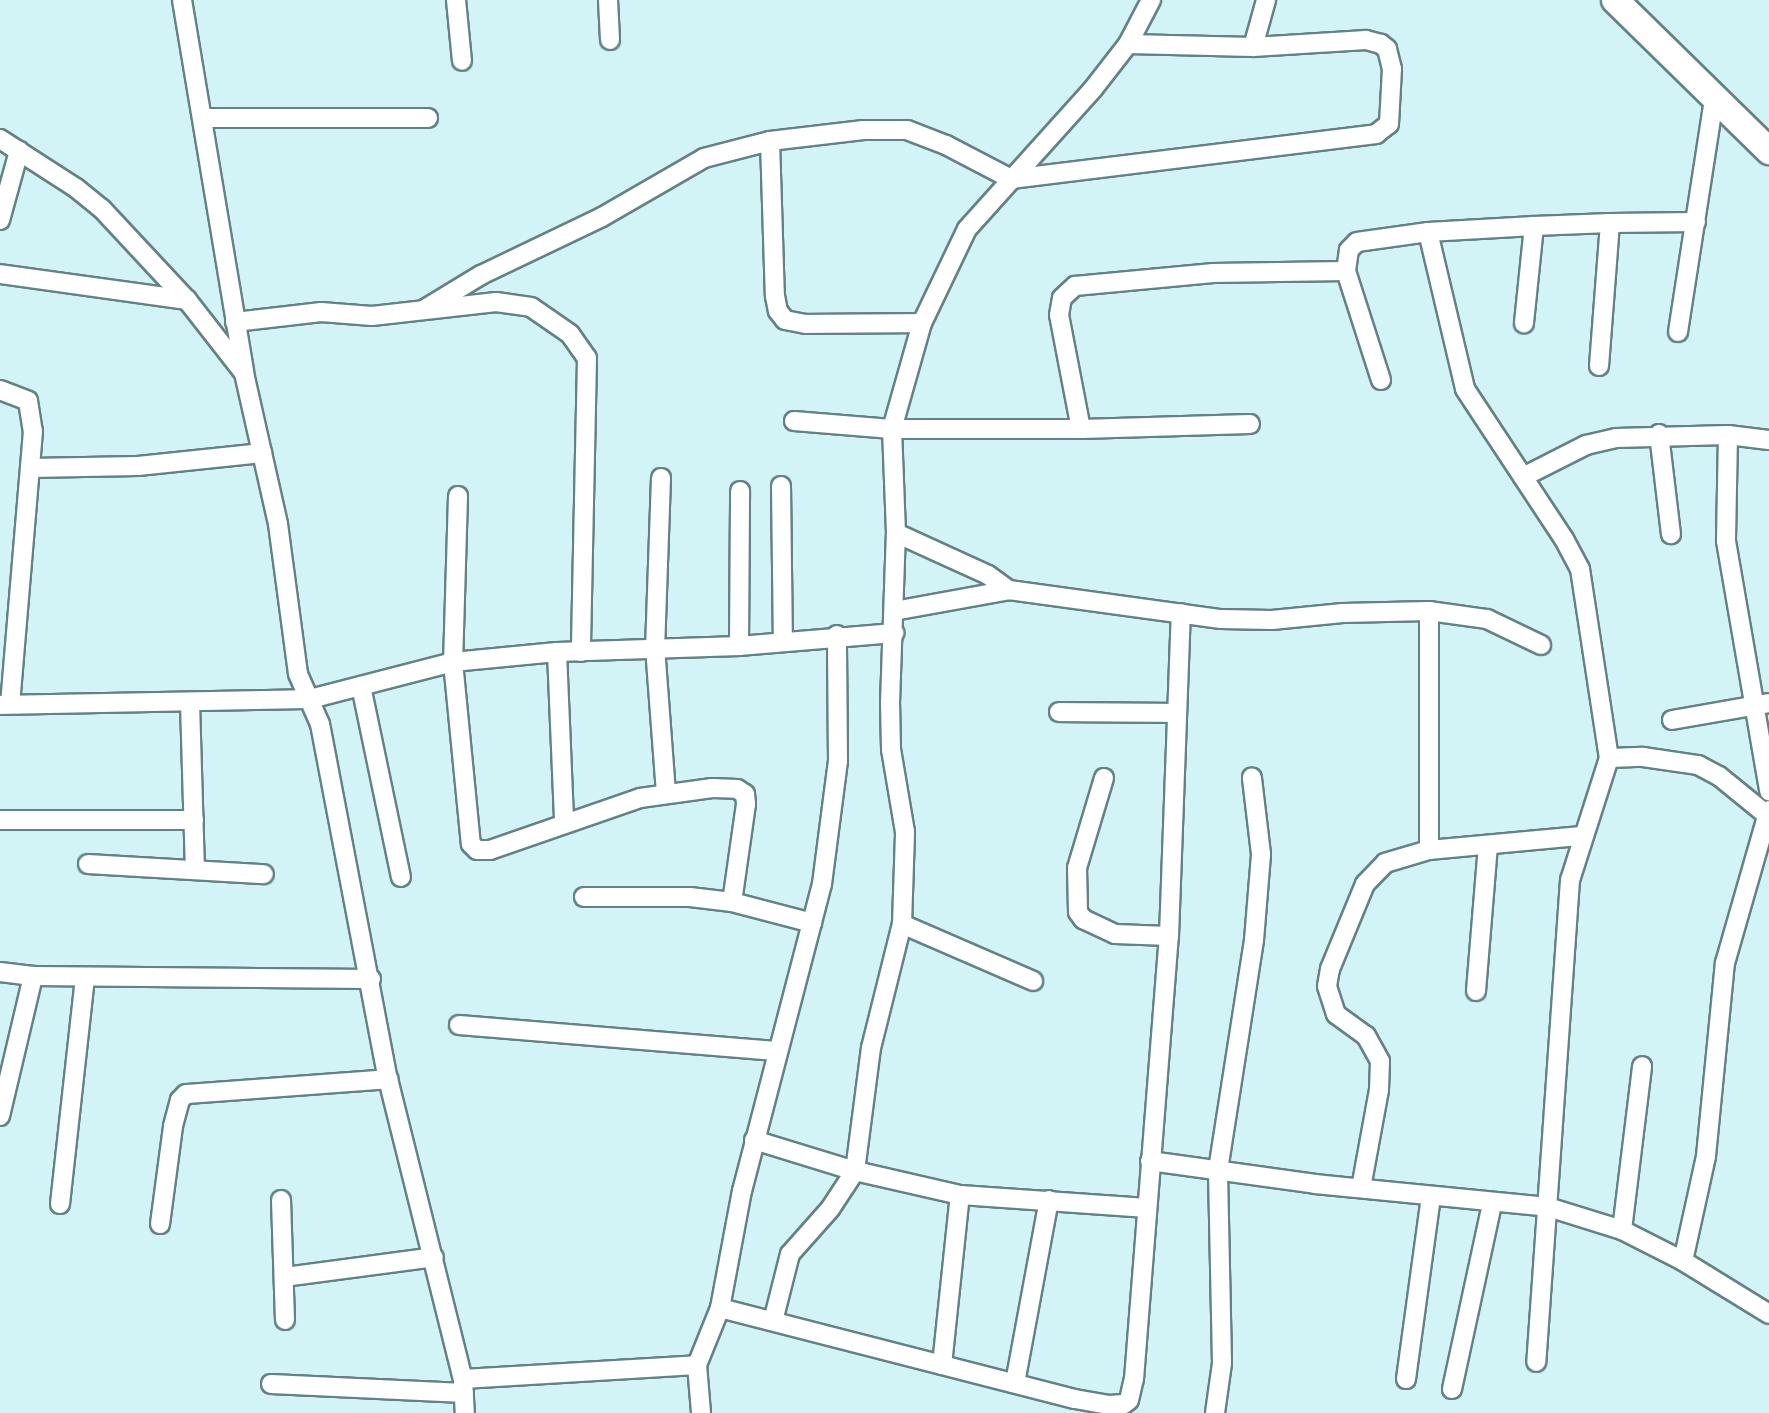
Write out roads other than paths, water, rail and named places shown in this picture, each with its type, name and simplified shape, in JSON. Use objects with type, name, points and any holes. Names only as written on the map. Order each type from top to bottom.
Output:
[{"type":"main road","points":[[1615,0],[1769,151]]},
{"type":"street","points":[[182,0],[244,373],[278,524],[298,674],[320,724],[388,1079],[464,1386],[465,1413]]},
{"type":"street","points":[[456,0],[462,61]]},
{"type":"street","points":[[608,0],[610,40]]},
{"type":"street","points":[[773,1321],[790,1254],[830,1209],[855,1171],[871,1048],[902,924],[905,832],[891,749],[890,703],[896,533],[892,429],[922,323],[967,229],[1093,89],[1128,44],[1151,0]]},
{"type":"street","points":[[1253,47],[1266,0]]},
{"type":"street","points":[[425,309],[481,275],[602,217],[704,158],[770,141],[863,130],[907,130],[946,145],[1011,179],[1385,131],[1392,114],[1392,69],[1387,49],[1381,44],[1355,41],[1253,47],[1128,44]]},
{"type":"street","points":[[1678,332],[1714,100]]},
{"type":"street","points":[[202,118],[428,118]]},
{"type":"street","points":[[0,139],[102,209],[187,300],[244,373]]},
{"type":"street","points":[[770,141],[775,296],[778,311],[785,320],[806,324],[922,323]]},
{"type":"street","points":[[0,220],[19,151]]},
{"type":"street","points":[[1381,380],[1346,271],[1349,250],[1357,242],[1428,232],[1696,222]]},
{"type":"street","points":[[1599,366],[1610,223]]},
{"type":"street","points":[[1524,323],[1534,226]]},
{"type":"street","points":[[1428,232],[1465,389],[1580,569],[1609,758],[1581,836],[1567,907],[1536,1362]]},
{"type":"street","points":[[1081,429],[1059,315],[1062,298],[1070,289],[1123,279],[1213,273],[1346,271]]},
{"type":"street","points":[[0,274],[187,300]]},
{"type":"street","points":[[235,322],[321,312],[372,316],[518,303],[550,319],[582,346],[587,358],[587,380],[581,652]]},
{"type":"street","points":[[0,390],[21,396],[32,407],[30,468],[5,704],[310,699],[453,662],[557,652],[739,646],[837,635],[894,633]]},
{"type":"street","points":[[794,421],[892,429],[1081,429],[1250,424]]},
{"type":"street","points":[[1523,477],[1586,445],[1616,438],[1659,434],[1728,435],[1769,440]]},
{"type":"street","points":[[1659,434],[1671,534]]},
{"type":"street","points":[[1728,435],[1726,541],[1762,703],[1769,791]]},
{"type":"street","points":[[30,468],[138,466],[262,453]]},
{"type":"street","points":[[661,478],[655,647],[666,793]]},
{"type":"street","points":[[781,486],[783,642]]},
{"type":"street","points":[[739,646],[740,491]]},
{"type":"street","points":[[458,496],[453,662],[468,834],[474,848],[490,850],[564,822],[666,793],[712,788],[737,789],[745,794],[744,827],[732,902]]},
{"type":"street","points":[[896,533],[988,575],[1009,590]]},
{"type":"street","points":[[894,611],[1009,590],[1181,613],[1272,620],[1343,613],[1429,611],[1487,619],[1541,645]]},
{"type":"street","points":[[1429,611],[1429,850]]},
{"type":"street","points":[[720,1308],[1075,1399],[1122,1409],[1129,1400],[1134,1379],[1169,936],[1181,613]]},
{"type":"street","points":[[701,1413],[697,1365],[720,1308],[754,1140],[812,923],[834,803],[837,635]]},
{"type":"street","points":[[557,652],[564,822]]},
{"type":"street","points":[[361,686],[401,877]]},
{"type":"street","points":[[190,703],[195,868]]},
{"type":"street","points":[[1672,720],[1762,703]]},
{"type":"street","points":[[1059,712],[1175,713]]},
{"type":"street","points":[[1609,758],[1643,757],[1698,765],[1719,776],[1769,813],[1725,963],[1706,1156],[1683,1261]]},
{"type":"street","points":[[1104,778],[1077,868],[1078,912],[1083,919],[1115,934],[1169,936]]},
{"type":"street","points":[[1215,1413],[1222,1363],[1218,1170],[1254,940],[1261,854],[1252,778]]},
{"type":"street","points":[[0,820],[194,820]]},
{"type":"street","points":[[1361,1188],[1379,1090],[1380,1061],[1366,1036],[1336,1014],[1330,1005],[1327,986],[1330,969],[1353,907],[1374,872],[1385,863],[1429,850],[1581,836]]},
{"type":"street","points":[[1476,991],[1488,845]]},
{"type":"street","points":[[88,864],[264,874]]},
{"type":"street","points":[[584,897],[690,897],[732,902],[812,923]]},
{"type":"street","points":[[902,924],[1033,981]]},
{"type":"street","points":[[0,972],[85,977],[371,979]]},
{"type":"street","points":[[0,1116],[33,976]]},
{"type":"street","points":[[60,1204],[85,977]]},
{"type":"street","points":[[459,1025],[776,1051]]},
{"type":"street","points":[[1622,1230],[1642,1066]]},
{"type":"street","points":[[160,1224],[173,1126],[180,1100],[186,1094],[388,1079]]},
{"type":"street","points":[[754,1140],[855,1171],[960,1195],[1147,1208]]},
{"type":"street","points":[[1150,1161],[1431,1197],[1548,1207],[1622,1230],[1683,1261],[1769,1314]]},
{"type":"street","points":[[942,1365],[960,1195]]},
{"type":"street","points":[[1406,1379],[1431,1197]]},
{"type":"street","points":[[281,1200],[285,1320]]},
{"type":"street","points":[[1015,1383],[1049,1200]]},
{"type":"street","points":[[1452,1389],[1492,1204]]},
{"type":"street","points":[[285,1277],[434,1257]]},
{"type":"street","points":[[271,1384],[464,1386],[697,1365]]}]
